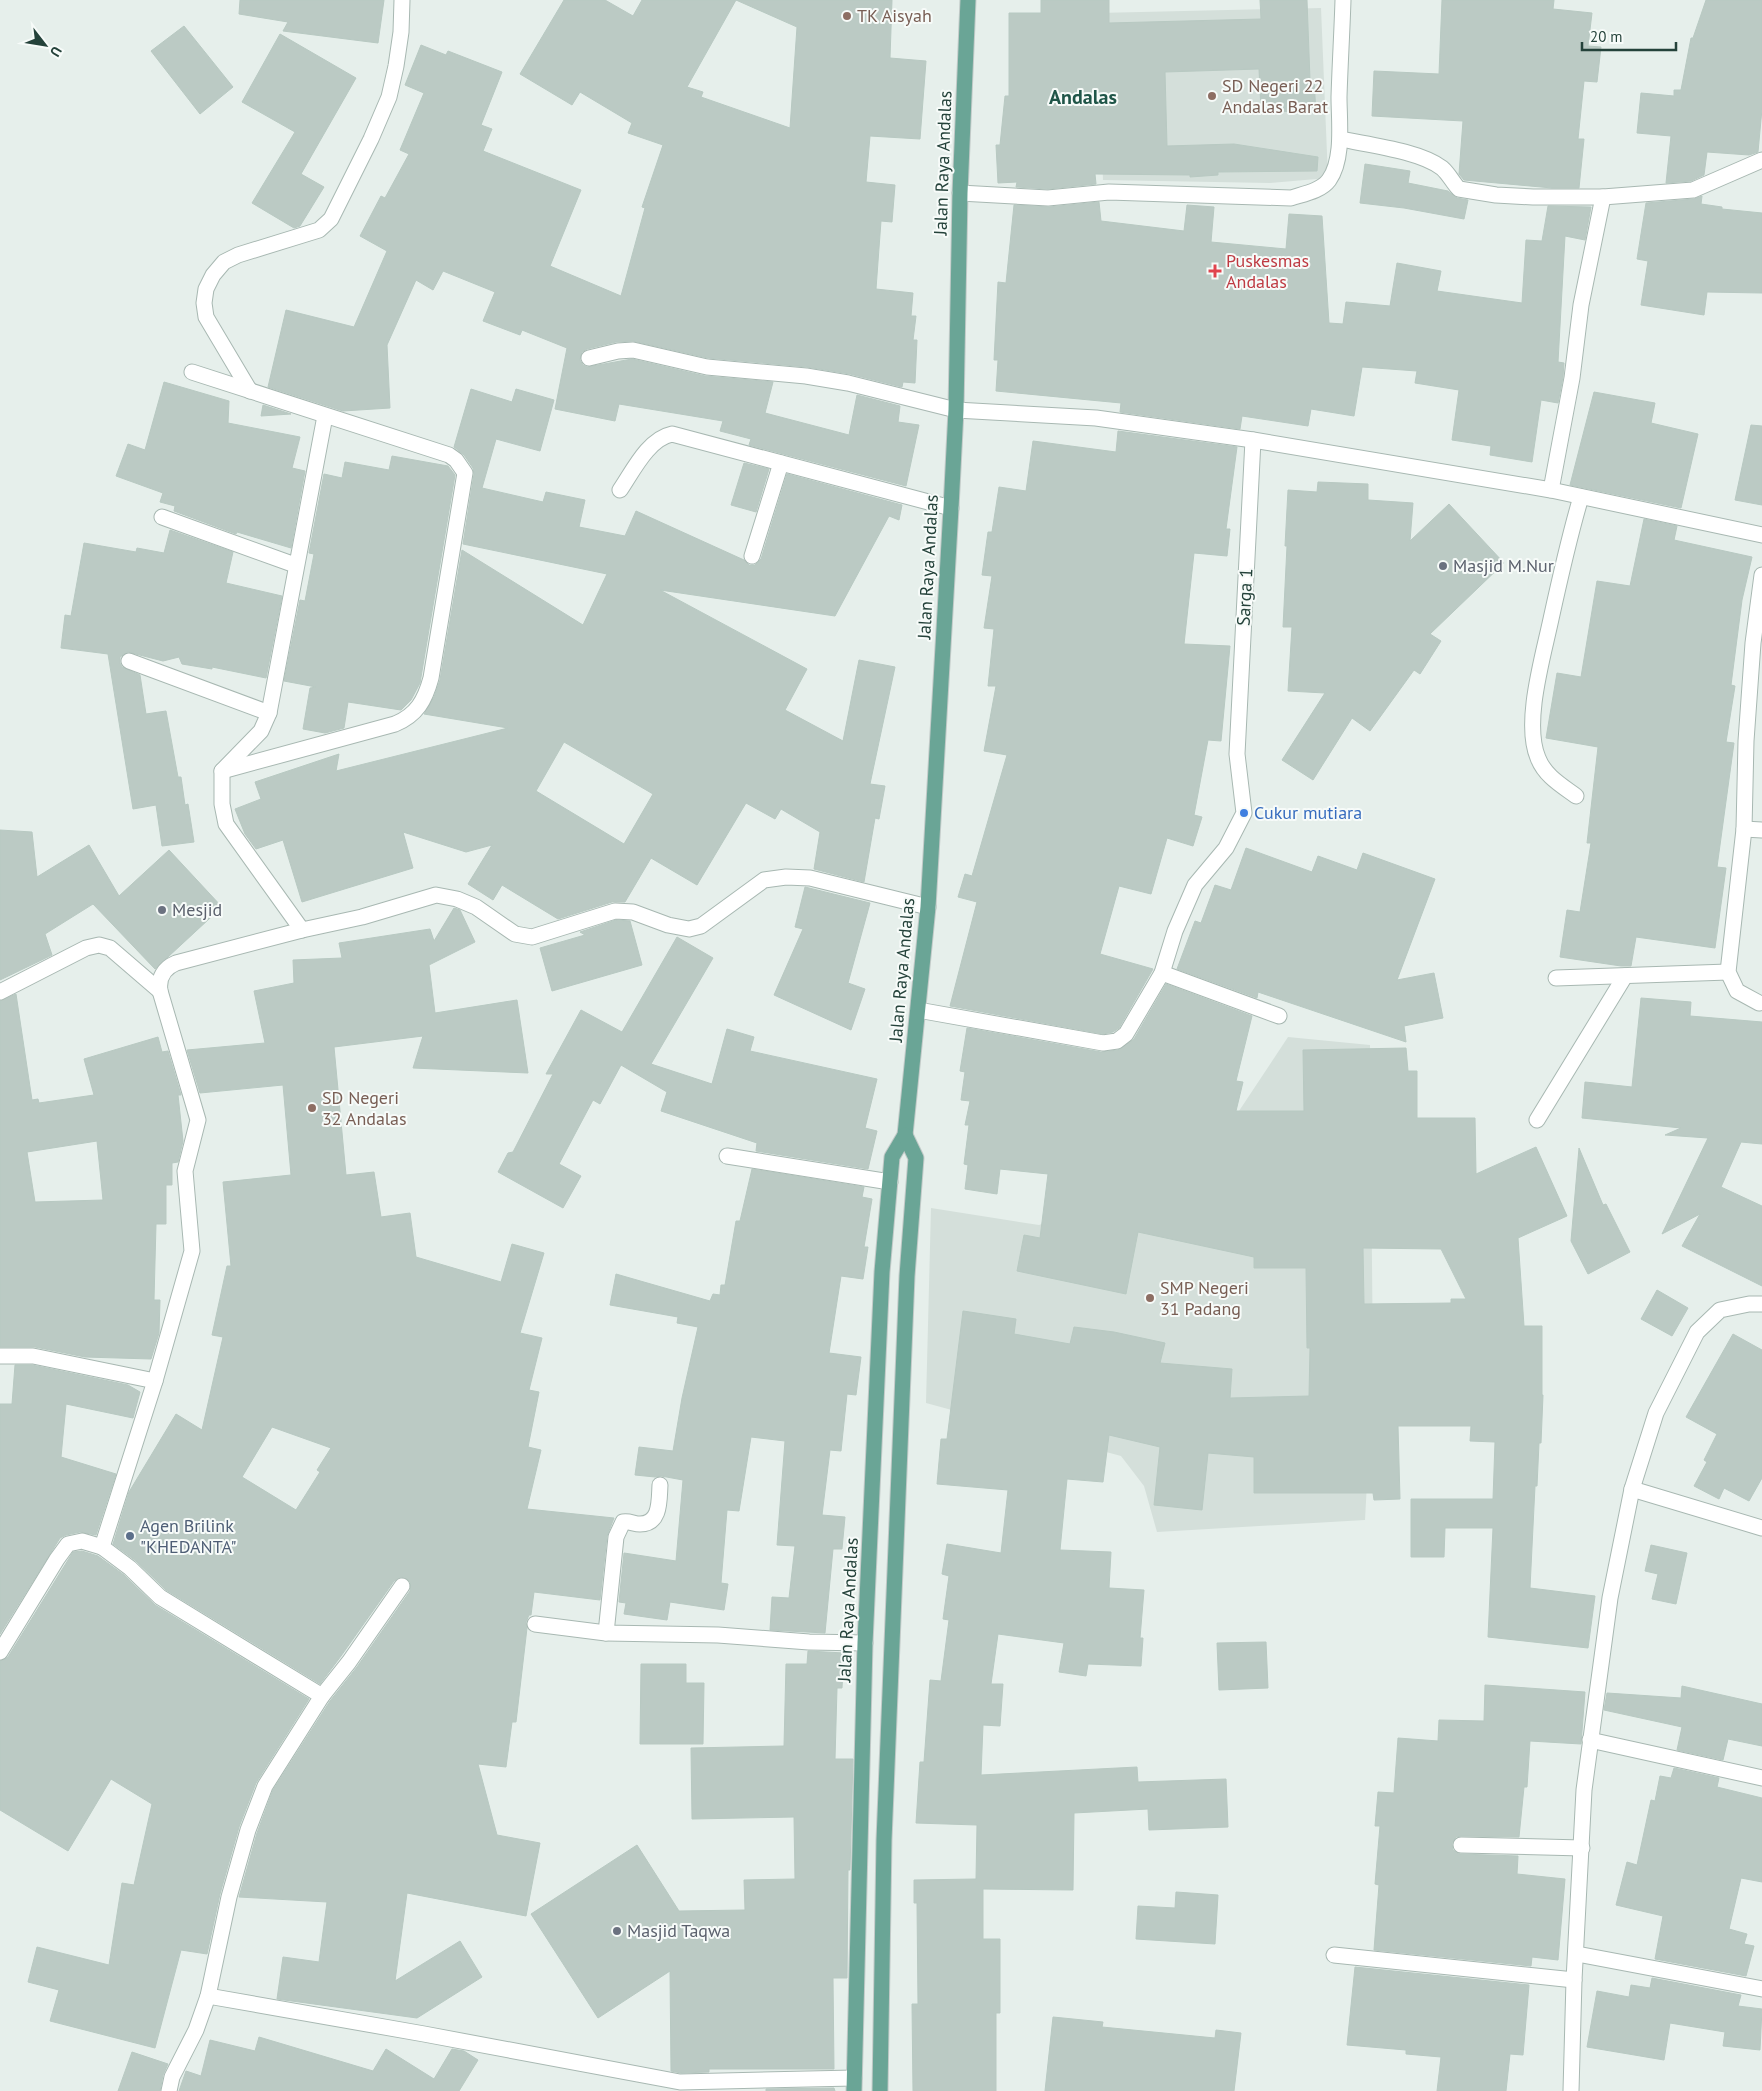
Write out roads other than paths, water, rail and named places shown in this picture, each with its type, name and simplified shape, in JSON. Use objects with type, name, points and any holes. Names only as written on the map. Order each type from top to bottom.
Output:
[{"type":"main road","name":"Jalan Raya Andalas","points":[[854,2084],[865,1643],[882,1272],[892,1157],[905,1135],[928,906],[956,410],[960,193],[968,0]]},
{"type":"main road","points":[[880,2091],[884,1840],[908,1276],[916,1158],[905,1135]]},
{"type":"main road","points":[[869,1566],[895,1567]]},
{"type":"street","points":[[250,391],[206,317],[204,303],[206,289],[213,275],[224,262],[238,255],[320,230],[331,219],[372,139],[389,97],[401,32],[402,0]]},
{"type":"street","points":[[960,193],[1048,198],[1109,192],[1291,198],[1316,189],[1329,180],[1337,159],[1341,139],[1339,99],[1343,0]]},
{"type":"street","points":[[1341,139],[1412,154],[1432,161],[1444,170],[1459,190],[1496,195],[1603,196],[1693,190],[1762,160]]},
{"type":"street","points":[[1551,490],[1572,378],[1581,305],[1603,196]]},
{"type":"street","points":[[589,358],[618,351],[634,350],[707,367],[806,376],[848,383],[956,410],[1096,418],[1253,440],[1551,490],[1762,535]]},
{"type":"street","points":[[192,372],[449,455],[456,460],[465,473],[431,678],[421,705],[406,720],[395,724],[222,771]]},
{"type":"street","points":[[302,930],[226,824],[222,804],[222,771],[261,731],[269,713],[295,565],[325,416]]},
{"type":"street","points":[[620,490],[652,444],[665,435],[672,434],[951,508]]},
{"type":"street","name":"Sarga 1","points":[[918,1010],[1103,1043],[1116,1041],[1126,1034],[1162,973],[1175,931],[1195,885],[1231,841],[1244,813],[1237,754],[1253,440]]},
{"type":"street","points":[[752,556],[781,463]]},
{"type":"street","points":[[1576,796],[1550,776],[1538,759],[1532,732],[1537,685],[1570,532],[1581,497]]},
{"type":"street","points":[[162,517],[295,565]]},
{"type":"street","points":[[1759,1003],[1737,991],[1728,972],[1744,829],[1746,741],[1753,643],[1762,575]]},
{"type":"street","points":[[129,661],[269,713]]},
{"type":"street","points":[[1744,829],[1762,830]]},
{"type":"street","points":[[102,1547],[154,1381],[192,1250],[185,1171],[198,1120],[160,991],[159,984],[164,970],[176,963],[302,930],[362,917],[436,895],[458,899],[476,907],[515,934],[532,936],[615,911],[633,912],[668,925],[689,929],[701,926],[764,880],[786,877],[810,878],[928,906]]},
{"type":"street","points":[[0,992],[86,948],[99,945],[110,948],[160,991]]},
{"type":"street","points":[[1556,978],[1728,972]]},
{"type":"street","points":[[1162,973],[1279,1016]]},
{"type":"street","points":[[1537,1120],[1625,976]]},
{"type":"street","points":[[727,1156],[890,1182]]},
{"type":"street","points":[[1571,2091],[1574,1980],[1577,1954],[1584,1790],[1610,1598],[1632,1490],[1656,1413],[1697,1332],[1720,1310],[1748,1304],[1762,1304]]},
{"type":"street","points":[[0,1356],[33,1356],[154,1381]]},
{"type":"street","points":[[606,1633],[616,1537],[624,1522],[628,1521],[639,1524],[651,1522],[656,1516],[658,1508],[660,1485]]},
{"type":"street","points":[[1632,1490],[1762,1528]]},
{"type":"street","points":[[0,1652],[68,1544],[82,1541],[102,1547],[130,1568],[160,1597],[322,1696]]},
{"type":"street","points":[[169,2091],[172,2077],[196,2030],[208,1996],[229,1897],[248,1830],[265,1786],[322,1696],[349,1662],[402,1586]]},
{"type":"street","points":[[536,1624],[606,1633],[718,1635],[810,1642],[865,1643]]},
{"type":"street","points":[[1590,1740],[1762,1778]]},
{"type":"street","points":[[1461,1845],[1582,1848]]},
{"type":"street","points":[[1577,1954],[1762,1989]]},
{"type":"street","points":[[1334,1955],[1574,1980]]},
{"type":"street","points":[[208,1996],[680,2082],[854,2084]]},
{"type":"place","name":"TK Aisyah","points":[[847,16]]},
{"type":"place","name":"SD Negeri 22 Andalas Barat","points":[[1212,96]]},
{"type":"place","name":"Puskesmas Andalas","points":[[1215,271]]},
{"type":"place","name":"Masjid M.Nur","points":[[1443,566]]},
{"type":"place","name":"Cukur mutiara","points":[[1244,813]]},
{"type":"place","name":"Mesjid","points":[[162,910]]},
{"type":"place","name":"SD Negeri 32 Andalas","points":[[312,1108]]},
{"type":"place","name":"SMP Negeri 31 Padang","points":[[1150,1298]]},
{"type":"place","name":"Agen Brilink \"KHEDANTA\"","points":[[130,1536]]},
{"type":"place","name":"Masjid Taqwa","points":[[617,1931]]},
{"type":"district","name":"Andalas","points":[[1083,97]]}]
